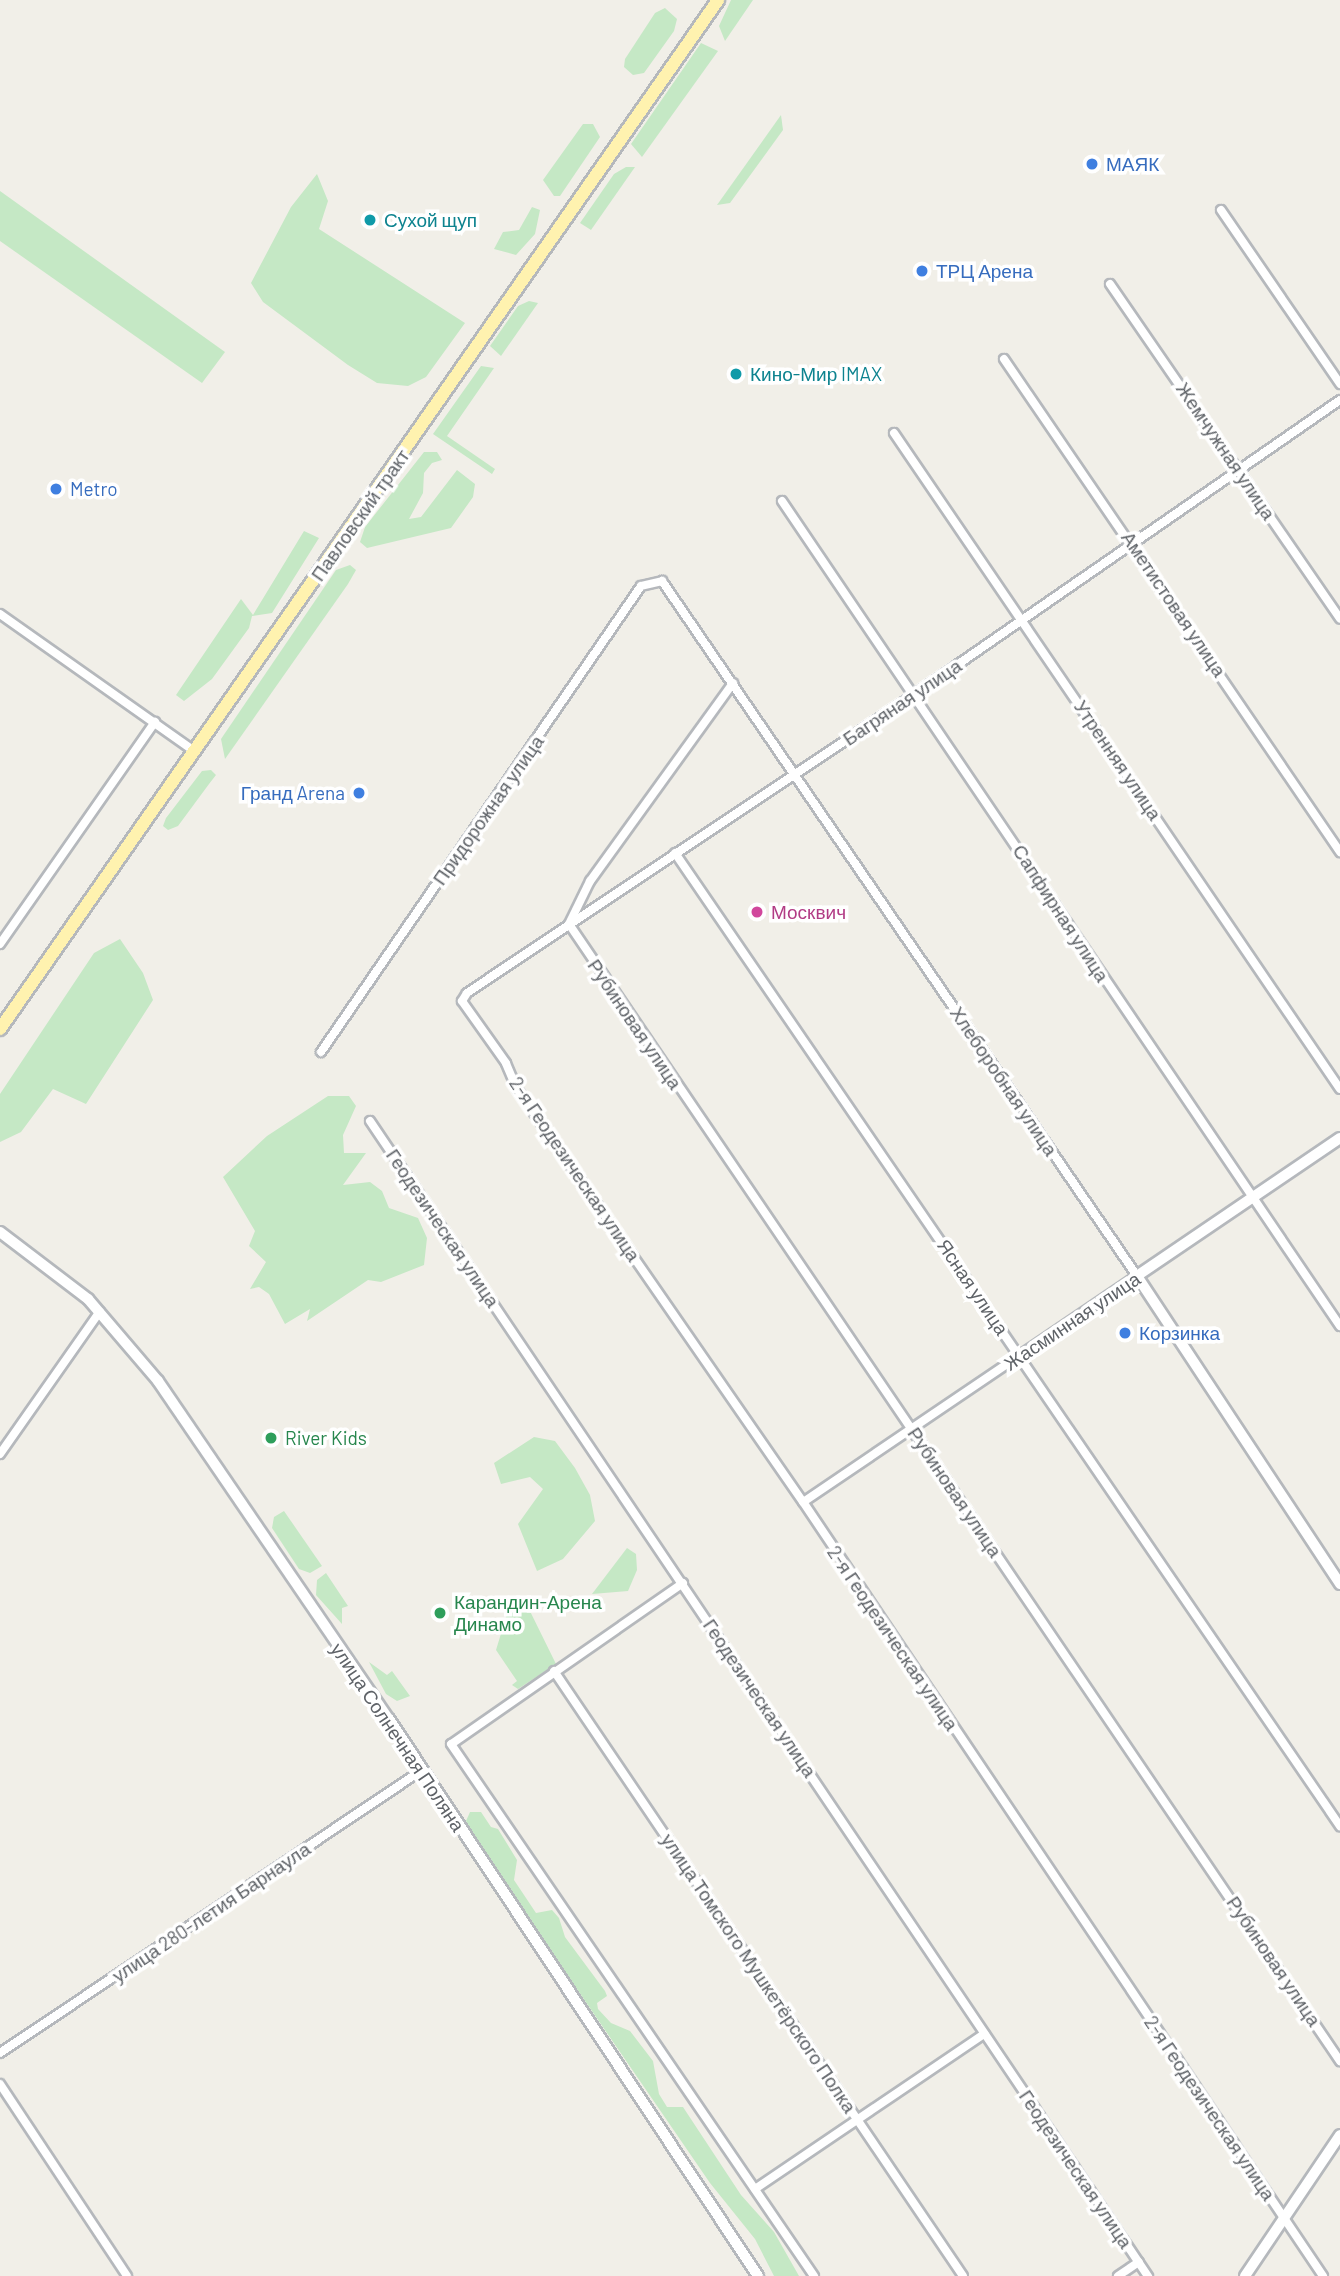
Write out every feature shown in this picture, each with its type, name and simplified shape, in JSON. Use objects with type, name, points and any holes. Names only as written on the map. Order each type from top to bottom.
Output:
[{"type":"main road","name":"Павловский тракт","points":[[0,1029],[718,0]]},
{"type":"street","points":[[1221,210],[1340,384]]},
{"type":"street","name":"Жемчужная улица","points":[[1110,284],[1340,619]]},
{"type":"street","name":"Аметистовая улица","points":[[1004,359],[1133,544],[1340,852]]},
{"type":"street","name":"Багряная улица","points":[[462,1001],[467,993],[1025,620],[1340,400]]},
{"type":"street","name":"Утренняя улица","points":[[894,433],[1025,620],[1340,1089]]},
{"type":"street","name":"Сапфирная улица","points":[[782,501],[1340,1326]]},
{"type":"street","name":"Хлеборобная улица","points":[[662,582],[1137,1276],[1340,1584]]},
{"type":"street","name":"Придорожная улица","points":[[321,1052],[642,586],[662,582]]},
{"type":"street","points":[[0,614],[194,751]]},
{"type":"street","points":[[569,924],[590,881],[733,683]]},
{"type":"street","points":[[0,944],[155,722]]},
{"type":"street","name":"Ясная улица","points":[[675,853],[1340,1826]]},
{"type":"street","name":"Рубиновая улица","points":[[569,924],[1340,2061]]},
{"type":"street","name":"2-я Геодезическая улица","points":[[462,1001],[506,1063],[516,1087],[803,1502],[1323,2276]]},
{"type":"street","name":"Геодезическая улица","points":[[370,1121],[1148,2276]]},
{"type":"street","name":"Жасминная улица","points":[[803,1502],[1340,1138]]},
{"type":"street","name":"улица Солнечная Поляна","points":[[0,1232],[100,1311],[158,1381],[422,1770],[758,2276]]},
{"type":"street","points":[[0,1454],[100,1311]]},
{"type":"street","points":[[683,1583],[451,1744],[814,2276]]},
{"type":"street","name":"улица Томского Мушкетёрского Полка","points":[[554,1671],[963,2276]]},
{"type":"street","name":"улица 280-летия Барнаула","points":[[0,2053],[422,1770]]},
{"type":"street","points":[[755,2189],[984,2034]]},
{"type":"street","points":[[0,2084],[127,2276]]},
{"type":"street","points":[[1245,2276],[1340,2135]]},
{"type":"street","points":[[1118,2276],[1139,2262]]},
{"type":"green space","points":[[731,0],[753,0],[725,41],[719,26]]},
{"type":"green space","points":[[665,8],[677,19],[674,31],[644,73],[633,75],[624,67],[625,59],[655,13]]},
{"type":"green space","points":[[701,43],[718,51],[642,157],[631,144]]},
{"type":"green space","points":[[781,115],[783,130],[730,203],[717,205]]},
{"type":"green space","points":[[583,124],[593,124],[600,137],[560,196],[554,196],[543,180]]},
{"type":"green space","points":[[626,167],[635,167],[591,230],[580,223],[614,174]]},
{"type":"green space","points":[[317,174],[328,201],[319,229],[465,323],[426,377],[408,386],[377,383],[348,365],[263,302],[251,283],[291,207]]},
{"type":"green space","points":[[0,191],[225,352],[202,383],[0,241]]},
{"type":"green space","points":[[532,207],[540,210],[535,234],[516,255],[494,249],[503,232],[519,230]]},
{"type":"green space","points":[[529,301],[538,303],[501,356],[490,346],[518,306]]},
{"type":"green space","points":[[481,366],[494,368],[447,436],[495,469],[492,474],[433,434]]},
{"type":"green space","points":[[424,452],[437,452],[442,460],[432,463],[424,473],[423,493],[409,519],[421,517],[457,470],[475,484],[473,497],[451,528],[367,548],[360,542],[365,527]]},
{"type":"green space","points":[[304,531],[319,538],[272,613],[252,616],[249,628],[212,679],[184,701],[176,695],[241,599],[253,615]]},
{"type":"green space","points":[[350,565],[356,570],[348,584],[225,759],[221,739],[336,570]]},
{"type":"green space","points":[[211,770],[216,775],[178,826],[168,830],[163,826],[166,818],[202,771]]},
{"type":"green space","points":[[120,939],[143,973],[153,1000],[86,1104],[53,1089],[21,1132],[0,1142],[0,1094],[94,953]]},
{"type":"green space","points":[[328,1096],[349,1096],[356,1106],[343,1135],[344,1153],[366,1153],[343,1185],[370,1182],[382,1191],[389,1208],[418,1218],[427,1238],[424,1265],[381,1282],[368,1280],[307,1321],[310,1309],[285,1324],[269,1294],[259,1287],[250,1289],[266,1262],[249,1246],[255,1231],[223,1177],[267,1136]]},
{"type":"green space","points":[[534,1437],[555,1441],[575,1468],[590,1495],[595,1521],[563,1559],[537,1571],[518,1524],[543,1489],[530,1477],[501,1484],[494,1463]]},
{"type":"green space","points":[[284,1511],[322,1566],[310,1573],[299,1569],[272,1528],[274,1517]]},
{"type":"green space","points":[[627,1548],[636,1554],[637,1570],[628,1591],[592,1594]]},
{"type":"green space","points":[[326,1573],[348,1606],[342,1608],[342,1624],[316,1595],[317,1580]]},
{"type":"green space","points":[[525,1601],[556,1664],[518,1689],[512,1685],[517,1681],[496,1650],[507,1614]]},
{"type":"green space","points":[[369,1662],[387,1675],[392,1671],[410,1696],[397,1701],[386,1694]]},
{"type":"green space","points":[[470,1812],[481,1812],[491,1827],[498,1829],[517,1860],[514,1880],[536,1913],[552,1910],[559,1918],[565,1937],[605,1991],[607,1996],[597,2003],[598,2009],[611,2023],[630,2031],[653,2061],[659,2094],[667,2107],[683,2107],[741,2195],[774,2232],[799,2276],[774,2276],[755,2239],[710,2183],[493,1867],[466,1821]]},
{"type":"place","name":"МАЯК","points":[[1092,164]]},
{"type":"place","name":"Сухой щуп","points":[[370,220]]},
{"type":"place","name":"ТРЦ Арена","points":[[922,271]]},
{"type":"place","name":"Кино-Мир IMAX","points":[[736,374]]},
{"type":"place","name":"Metro","points":[[56,489]]},
{"type":"place","name":"Гранд Arena","points":[[359,793]]},
{"type":"place","name":"Москвич","points":[[757,912]]},
{"type":"place","name":"Корзинка","points":[[1125,1333]]},
{"type":"place","name":"River Kids","points":[[271,1438]]},
{"type":"place","name":"Карандин-Арена Динамо","points":[[440,1613]]}]
